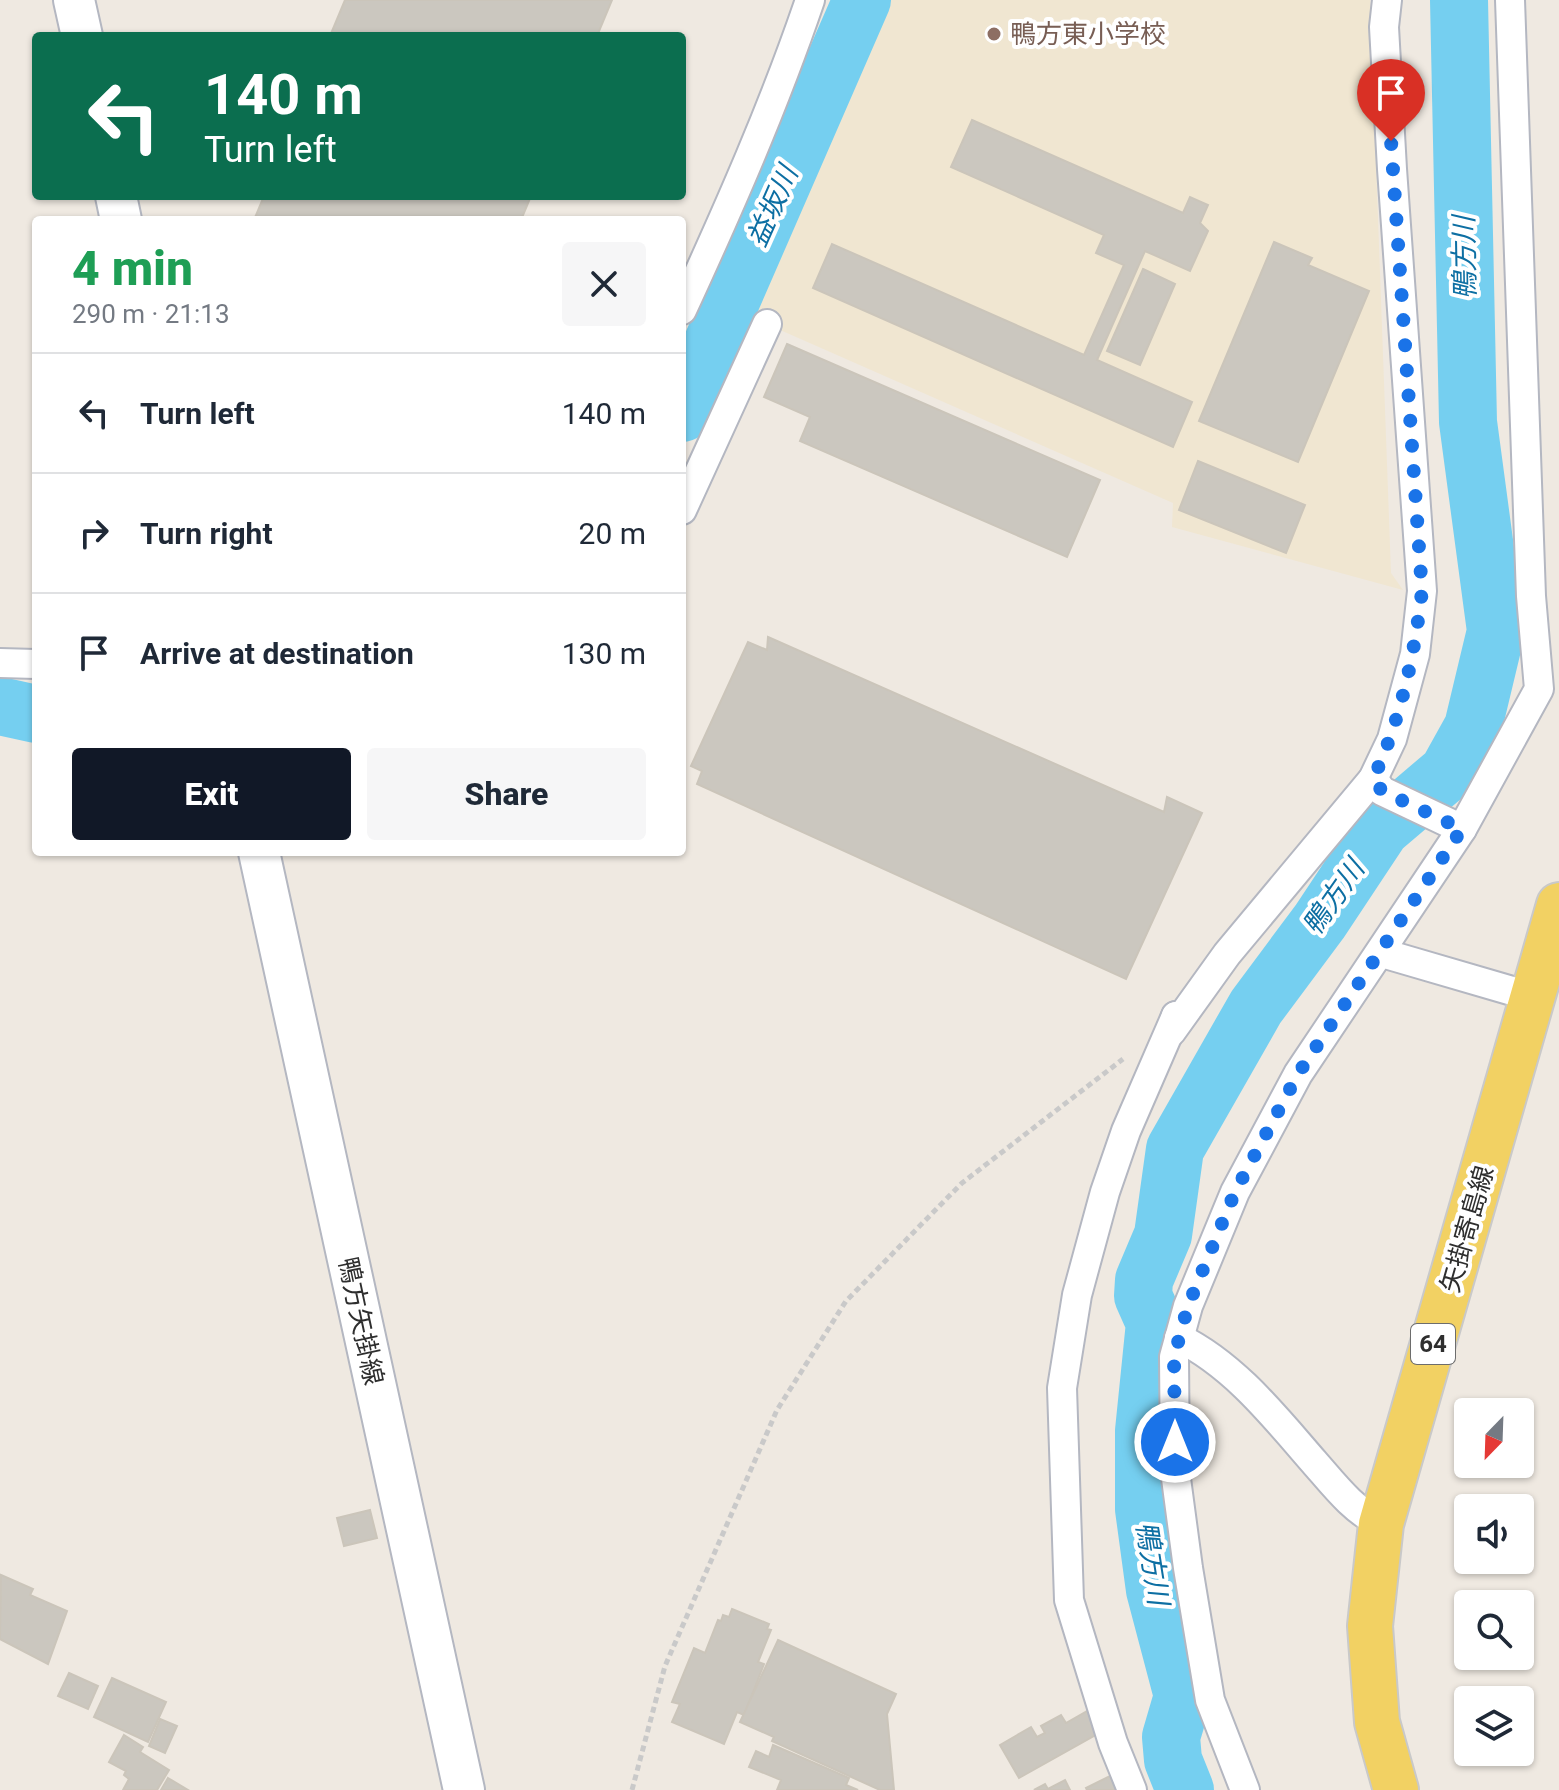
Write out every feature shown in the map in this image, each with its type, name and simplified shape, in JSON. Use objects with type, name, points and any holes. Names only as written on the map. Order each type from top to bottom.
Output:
[{"type":"main road","points":[[74,0],[81,32]]},
{"type":"main road","name":"鴨方矢掛線","points":[[260,856],[464,1790]]},
{"type":"main road","name":"矢掛寄島線","points":[[1396,1790],[1377,1722],[1370,1626],[1381,1524],[1559,905]]},
{"type":"street","points":[[686,301],[732,202],[790,59],[810,0]]},
{"type":"street","points":[[1132,1790],[1113,1743],[1069,1600],[1062,1388],[1077,1295],[1126,1131],[1176,1016],[1171,1032],[1227,954],[1378,785],[1415,654],[1422,591],[1390,138],[1384,27],[1387,0]]},
{"type":"street","points":[[1245,1790],[1210,1700],[1188,1568],[1175,1471],[1174,1357],[1179,1338],[1188,1306],[1249,1163],[1298,1074],[1382,953],[1549,694],[1531,596],[1510,0]]},
{"type":"street","points":[[686,501],[767,324]]},
{"type":"street","points":[[0,663],[32,664]]},
{"type":"street","points":[[1378,785],[1462,829]]},
{"type":"street","points":[[1382,953],[1533,997]]},
{"type":"street","points":[[1179,1338],[1210,1353],[1269,1411],[1357,1512],[1381,1524]]},
{"type":"path","points":[[632,1790],[665,1666],[752,1467],[777,1410],[846,1301],[962,1183],[1131,1053]]},
{"type":"shaded area","name":"鴨方東小学校","points":[[873,0],[1370,0],[1391,573],[1403,590],[1172,527],[1173,503],[746,315]]},
{"type":"building","points":[[345,0],[612,0],[599,32],[332,32]]},
{"type":"building","points":[[972,120],[1183,213],[1190,197],[1208,205],[1200,223],[1208,231],[1190,271],[1145,251],[1097,360],[1192,402],[1173,447],[813,288],[832,244],[1084,355],[1124,265],[1096,253],[1104,235],[951,167]]},
{"type":"building","points":[[262,200],[529,200],[523,216],[256,216]]},
{"type":"building","points":[[1274,242],[1312,258],[1308,265],[1369,291],[1298,462],[1199,421]]},
{"type":"building","points":[[1143,269],[1175,284],[1140,365],[1107,351]]},
{"type":"building","points":[[787,344],[1100,480],[1067,557],[800,441],[810,417],[764,397]]},
{"type":"building","points":[[1198,461],[1305,505],[1286,553],[1179,510]]},
{"type":"building","points":[[768,637],[1164,812],[1167,797],[1202,813],[1126,979],[697,784],[702,771],[691,766],[748,642],[767,650]]},
{"type":"building","points":[[370,1510],[377,1538],[344,1546],[337,1518]]},
{"type":"building","points":[[1,1575],[33,1589],[30,1595],[67,1611],[48,1664],[0,1639]]},
{"type":"building","points":[[732,1609],[769,1624],[767,1629],[771,1630],[758,1662],[764,1664],[744,1715],[737,1712],[724,1744],[672,1722],[680,1704],[672,1702],[694,1648],[705,1653],[718,1620],[721,1621],[723,1615],[729,1617]]},
{"type":"building","points":[[778,1640],[896,1694],[887,1714],[894,1790],[880,1790],[772,1741],[774,1737],[740,1722]]},
{"type":"building","points":[[69,1673],[98,1686],[88,1709],[58,1696]]},
{"type":"building","points":[[112,1678],[166,1702],[148,1742],[94,1717]]},
{"type":"building","points":[[1087,1711],[1099,1733],[1019,1778],[1000,1745],[1031,1727],[1037,1737],[1045,1733],[1041,1726],[1061,1715],[1066,1723]]},
{"type":"building","points":[[160,1719],[177,1726],[165,1753],[149,1746]]},
{"type":"building","points":[[124,1735],[143,1747],[140,1752],[169,1770],[157,1790],[123,1790],[129,1779],[124,1775],[126,1771],[109,1762]]},
{"type":"building","points":[[773,1745],[849,1778],[846,1785],[858,1790],[777,1790],[781,1780],[749,1767],[756,1751],[769,1757]]},
{"type":"building","points":[[1112,1775],[1119,1790],[1087,1790],[1086,1788]]},
{"type":"building","points":[[168,1778],[188,1790],[161,1790]]},
{"type":"building","points":[[1065,1780],[1070,1790],[1034,1790],[1045,1784],[1048,1789]]},
{"type":"waterway","name":"益坂川","points":[[686,404],[862,0]]},
{"type":"waterway","name":"鴨方川","points":[[1185,1790],[1173,1760],[1171,1737],[1183,1696],[1155,1590],[1144,1509],[1144,1431],[1155,1323],[1143,1296],[1144,1280],[1163,1235],[1175,1149],[1256,1007],[1320,921],[1381,829],[1448,772],[1473,727],[1496,631],[1468,422],[1459,0]]},
{"type":"waterway","name":"益坂川","points":[[0,706],[32,713]]},
{"type":"place","name":"鴨方東小学校","points":[[994,34]]},
{"type":"route","points":[[1175,1442],[1174,1357],[1188,1306],[1235,1192],[1298,1074],[1382,953],[1462,829],[1382,791],[1373,779],[1392,739],[1415,654],[1422,591],[1391,141]]}]
